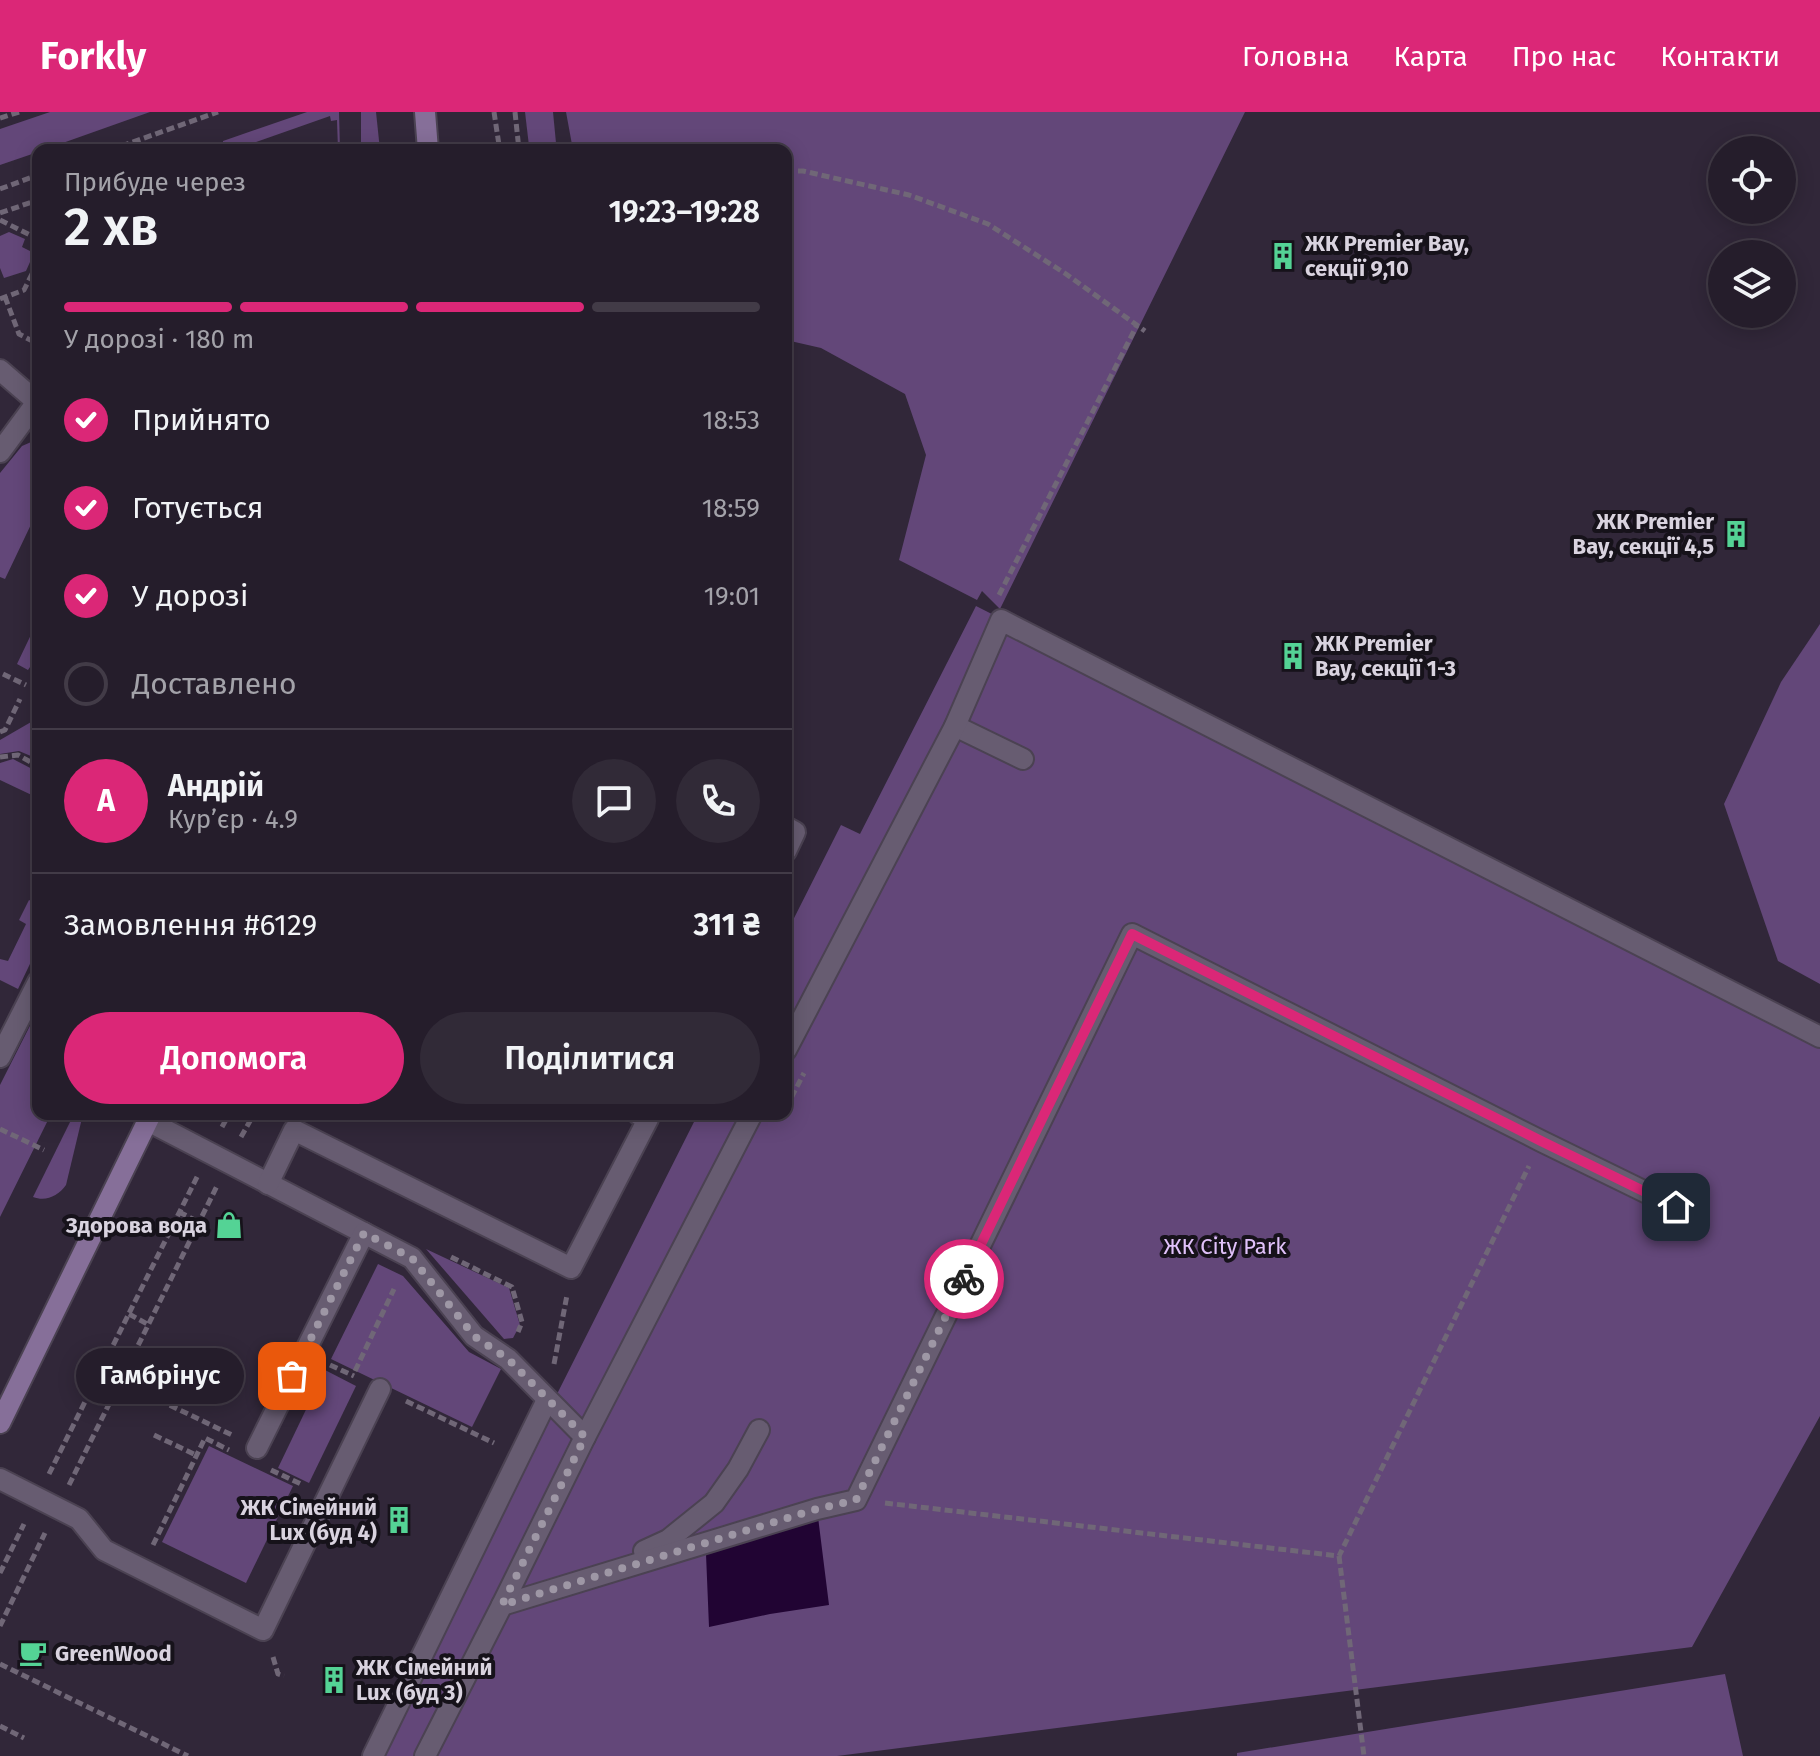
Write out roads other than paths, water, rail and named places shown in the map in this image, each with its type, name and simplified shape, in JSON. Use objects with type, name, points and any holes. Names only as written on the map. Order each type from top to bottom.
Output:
[{"type":"main road","points":[[425,112],[428,144]]},
{"type":"main road","points":[[0,1423],[148,1120]]},
{"type":"lane","points":[[0,370],[32,398]]},
{"type":"lane","points":[[0,452],[32,409]]},
{"type":"lane","points":[[792,1038],[955,726],[1001,620],[1820,1037]]},
{"type":"lane","points":[[955,726],[1023,759]]},
{"type":"lane","points":[[502,1605],[817,1509],[856,1500],[1132,934],[1676,1207]]},
{"type":"lane","points":[[0,1057],[32,994]]},
{"type":"lane","points":[[153,1120],[412,1258],[474,1336],[508,1359],[585,1437]]},
{"type":"lane","points":[[268,1184],[294,1130],[571,1268],[643,1120]]},
{"type":"lane","points":[[425,1756],[749,1120]]},
{"type":"lane","points":[[257,1448],[364,1233]]},
{"type":"lane","points":[[0,1479],[79,1519],[104,1550],[263,1630],[380,1389]]},
{"type":"lane","points":[[373,1756],[547,1400]]},
{"type":"lane","points":[[502,1605],[668,1540],[714,1503],[738,1469],[759,1430]]},
{"type":"place","name":"ЖК Premier Bay, секції 9,10","points":[[1283,256]]},
{"type":"place","name":"ЖК Premier Bay, секції 4,5","points":[[1736,534]]},
{"type":"place","name":"ЖК Premier Bay, секції 1-3","points":[[1293,656]]},
{"type":"place","name":"Здорова вода","points":[[229,1225]]},
{"type":"place","name":"Гамбрінус","points":[[292,1376]]},
{"type":"place","name":"ЖК Сімейний Lux (буд 4)","points":[[399,1520]]},
{"type":"place","name":"GreenWood","points":[[33,1653]]},
{"type":"place","name":"ЖК Сімейний Lux (буд 3)","points":[[334,1680]]},
{"type":"park label","name":"ЖК City Park","points":[[1225,1246]]}]
